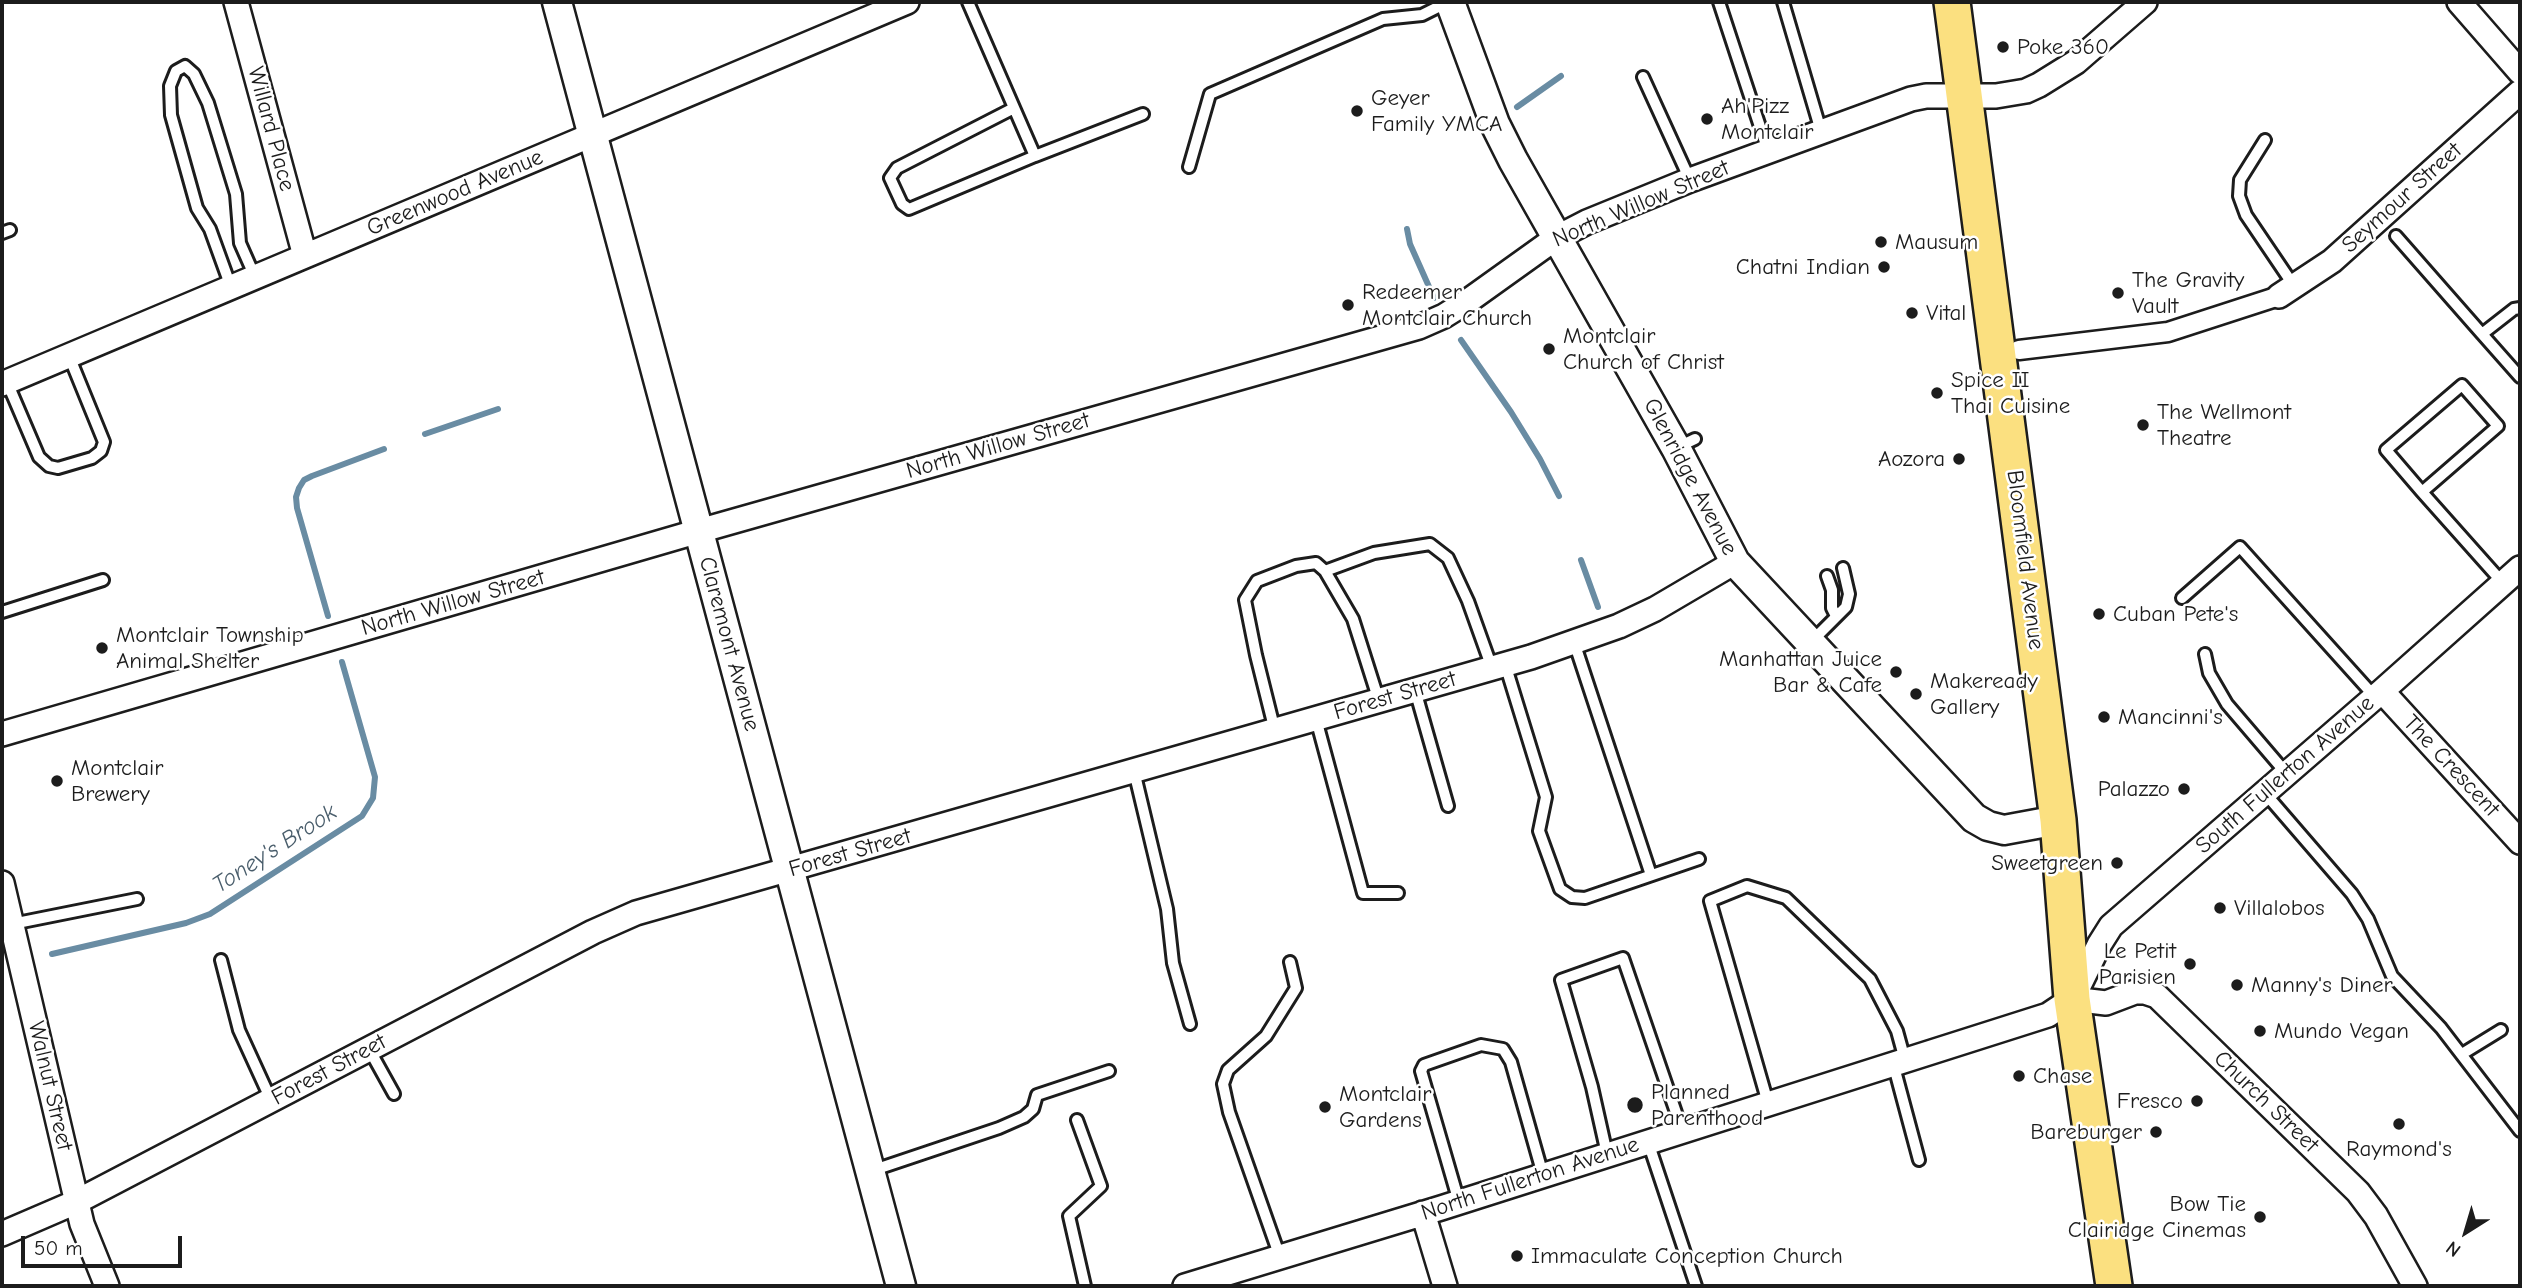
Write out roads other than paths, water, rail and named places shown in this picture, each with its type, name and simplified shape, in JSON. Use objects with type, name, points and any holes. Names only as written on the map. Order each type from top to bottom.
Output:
[{"type":"main road","name":"Bloomfield Avenue","points":[[1952,2],[2058,820],[2072,999],[2114,1286]]},
{"type":"street","name":"Willard Place","points":[[236,2],[305,256]]},
{"type":"street","name":"Claremont Avenue","points":[[557,2],[871,1171],[896,1285]]},
{"type":"street","name":"Greenwood Avenue","points":[[5,383],[907,2]]},
{"type":"street","name":"North Willow Street","points":[[2,734],[699,531],[1419,327],[1468,301],[1556,238],[1587,222],[1690,180],[1911,99],[1926,96],[2014,94],[2049,80],[2076,62],[2145,2]]},
{"type":"street","points":[[2459,2],[2520,72]]},
{"type":"street","name":"Glenridge Avenue","points":[[1455,4],[1495,124],[1556,238],[1685,443],[1735,562],[1973,818],[1987,827],[2004,830],[2058,820]]},
{"type":"street","name":"Seymour Street","points":[[2286,291],[2332,261],[2520,92]]},
{"type":"street","points":[[2019,350],[2168,332],[2286,291]]},
{"type":"street","name":"Forest Street","points":[[2,1234],[76,1202],[636,912],[1499,666],[1619,626],[1665,604],[1735,562]]},
{"type":"street","name":"South Fullerton Avenue","points":[[2072,999],[2099,944],[2111,926],[2512,575]]},
{"type":"street","name":"The Crescent","points":[[2379,694],[2520,842]]},
{"type":"street","name":"Walnut Street","points":[[2,883],[76,1202],[85,1236],[107,1286]]},
{"type":"street","name":"Church Street","points":[[2072,999],[2106,1003],[2135,992],[2157,996],[2358,1192],[2376,1216],[2415,1286]]},
{"type":"street","name":"North Fullerton Avenue","points":[[1185,1286],[2048,1015],[2072,999]]},
{"type":"street","points":[[1423,1213],[1445,1286]]},
{"type":"lane","points":[[968,2],[1035,156]]},
{"type":"lane","points":[[1719,2],[1768,151]]},
{"type":"lane","points":[[1783,2],[1821,131]]},
{"type":"lane","points":[[1188,167],[1210,94],[1383,19],[1422,15],[1455,4]]},
{"type":"lane","points":[[231,287],[210,229],[197,208],[171,115],[170,86],[176,71],[185,66],[194,74],[208,103],[236,194],[240,243],[254,277]]},
{"type":"lane","points":[[1643,77],[1690,180]]},
{"type":"lane","points":[[1014,108],[897,168],[890,178],[902,204],[909,209],[1143,114]]},
{"type":"lane","points":[[2265,140],[2240,180],[2239,196],[2246,215],[2286,291]]},
{"type":"lane","points":[[2396,236],[2520,377]]},
{"type":"lane","points":[[2483,334],[2514,309],[2520,308]]},
{"type":"lane","points":[[5,383],[39,457],[49,466],[58,468],[92,458],[101,450],[104,442],[69,356]]},
{"type":"lane","points":[[2422,492],[2498,426],[2462,385],[2386,450],[2422,492],[2512,575]]},
{"type":"lane","points":[[1325,571],[1374,553],[1430,544],[1448,558],[1499,666],[1546,796],[1539,831],[1560,889],[1572,897],[1585,898],[1699,859]]},
{"type":"lane","points":[[2182,598],[2239,547],[2379,694]]},
{"type":"lane","points":[[1275,731],[1245,600],[1256,581],[1296,566],[1315,563],[1325,571],[1353,619],[1379,701]]},
{"type":"lane","points":[[1810,642],[1846,607],[1849,594],[1843,568]]},
{"type":"lane","points":[[1828,576],[1832,590],[1832,608],[1836,616]]},
{"type":"lane","points":[[2,612],[103,580]]},
{"type":"lane","points":[[1574,642],[1651,875]]},
{"type":"lane","points":[[2206,654],[2209,673],[2227,704],[2286,773]]},
{"type":"lane","points":[[1415,690],[1448,806]]},
{"type":"lane","points":[[1316,719],[1363,893],[1398,893]]},
{"type":"lane","points":[[1133,771],[1167,909],[1173,963],[1189,1024]]},
{"type":"lane","points":[[2264,792],[2357,900],[2392,976],[2441,1028],[2520,1131]]},
{"type":"lane","points":[[1768,1103],[1710,901],[1747,886],[1786,898],[1870,979],[1897,1031],[1899,1061],[1919,1160]]},
{"type":"lane","points":[[12,924],[137,899]]},
{"type":"lane","points":[[1607,1154],[1592,1087],[1561,980],[1623,958],[1682,1130]]},
{"type":"lane","points":[[221,960],[239,1030],[271,1100]]},
{"type":"lane","points":[[1280,1257],[1226,1105],[1223,1084],[1228,1070],[1266,1036],[1296,988],[1290,962]]},
{"type":"lane","points":[[2462,1054],[2501,1030]]},
{"type":"lane","points":[[1459,1202],[1421,1071],[1424,1065],[1481,1045],[1503,1049],[1511,1062],[1543,1175]]},
{"type":"lane","points":[[369,1049],[394,1094]]},
{"type":"lane","points":[[871,1171],[999,1128],[1024,1117],[1033,1109],[1037,1095],[1109,1071]]},
{"type":"lane","points":[[1077,1120],[1101,1186],[1069,1216],[1085,1286]]},
{"type":"lane","points":[[1648,1142],[1696,1286]]},
{"type":"waterway","points":[[1517,107],[1561,76]]},
{"type":"waterway","points":[[1407,229],[1410,244],[1434,298]]},
{"type":"waterway","points":[[1461,340],[1511,412],[1559,496]]},
{"type":"waterway","name":"Toney's Brook","points":[[425,434],[498,409]]},
{"type":"waterway","name":"Toney's Brook","points":[[328,616],[297,508],[299,488],[304,480],[312,476],[384,449]]},
{"type":"waterway","points":[[1581,560],[1598,607]]},
{"type":"waterway","name":"Toney's Brook","points":[[52,954],[186,923],[210,914],[362,816],[373,798],[375,777],[342,662]]},
{"type":"place","name":"Poke 360","points":[[2003,47]]},
{"type":"place","name":"Geyer Family YMCA","points":[[1357,111]]},
{"type":"place","name":"Ah'Pizz Montclair","points":[[1707,119]]},
{"type":"place","name":"Mausum","points":[[1881,242]]},
{"type":"place","name":"Chatni Indian","points":[[1884,267]]},
{"type":"place","name":"The Gravity Vault","points":[[2118,293]]},
{"type":"place","name":"Redeemer Montclair Church","points":[[1348,305]]},
{"type":"place","name":"Vital","points":[[1912,313]]},
{"type":"place","name":"Montclair Church of Christ","points":[[1549,349]]},
{"type":"place","name":"Spice II Thai Cuisine","points":[[1937,393]]},
{"type":"place","name":"The Wellmont Theatre","points":[[2143,425]]},
{"type":"place","name":"Aozora","points":[[1959,459]]},
{"type":"place","name":"Cuban Pete's","points":[[2099,614]]},
{"type":"place","name":"Montclair Township Animal Shelter","points":[[102,648]]},
{"type":"place","name":"Manhattan Juice Bar & Cafe","points":[[1896,672]]},
{"type":"place","name":"Makeready Gallery","points":[[1916,694]]},
{"type":"place","name":"Mancinni's","points":[[2104,717]]},
{"type":"place","name":"Montclair Brewery","points":[[57,781]]},
{"type":"place","name":"Palazzo","points":[[2184,789]]},
{"type":"place","name":"Sweetgreen","points":[[2117,863]]},
{"type":"place","name":"Villalobos","points":[[2220,908]]},
{"type":"place","name":"Le Petit Parisien","points":[[2190,964]]},
{"type":"place","name":"Manny's Diner","points":[[2237,985]]},
{"type":"place","name":"Mundo Vegan","points":[[2260,1031]]},
{"type":"place","name":"Chase","points":[[2019,1076]]},
{"type":"place","name":"Fresco","points":[[2197,1101]]},
{"type":"place","name":"Planned Parenthood","points":[[1635,1105]]},
{"type":"place","name":"Montclair Gardens","points":[[1325,1107]]},
{"type":"place","name":"Raymond's","points":[[2399,1124]]},
{"type":"place","name":"Bareburger","points":[[2156,1132]]},
{"type":"place","name":"Bow Tie Clairidge Cinemas","points":[[2260,1217]]},
{"type":"place","name":"Immaculate Conception Church","points":[[1517,1256]]}]
